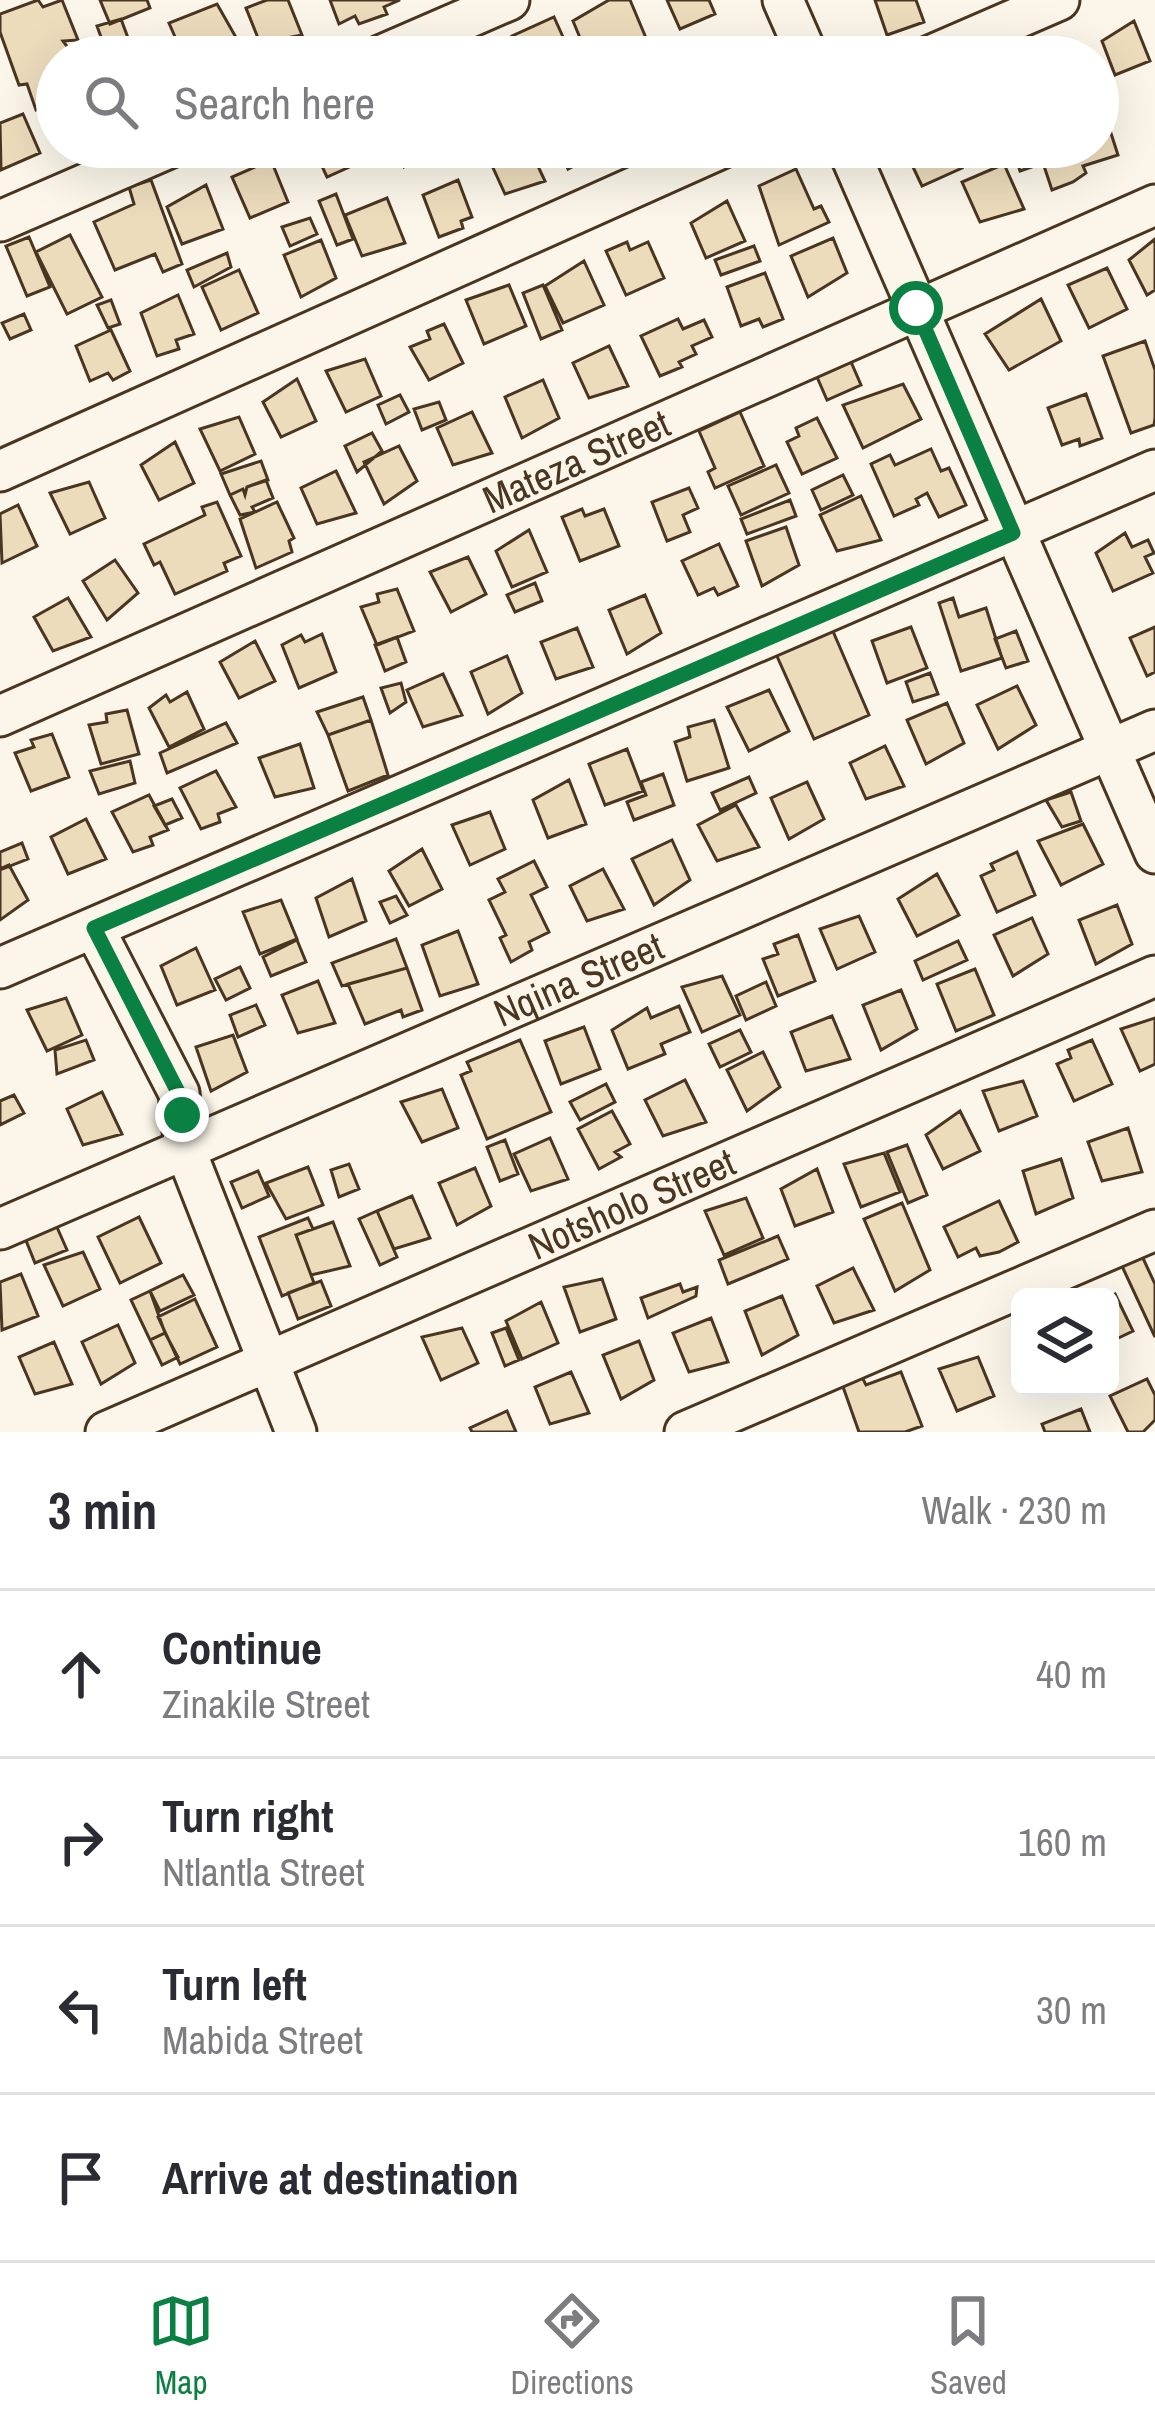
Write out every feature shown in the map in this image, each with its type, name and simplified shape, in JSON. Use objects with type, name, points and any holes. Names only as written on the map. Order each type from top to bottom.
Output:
[{"type":"street","points":[[426,36],[509,0]]},
{"type":"street","points":[[783,0],[799,36]]},
{"type":"street","points":[[977,36],[1060,0]]},
{"type":"street","points":[[0,221],[122,168]]},
{"type":"street","points":[[0,471],[677,168]]},
{"type":"street","points":[[856,168],[1155,853]]},
{"type":"street","name":"Mateza Street","points":[[0,716],[1155,206]]},
{"type":"street","points":[[0,968],[1155,470]]},
{"type":"street","name":"Nqina Street","points":[[0,1229],[1155,730]]},
{"type":"street","points":[[94,928],[179,1094],[184,1149],[296,1432]]},
{"type":"street","name":"Notsholo Street","points":[[106,1432],[1155,976]]},
{"type":"street","points":[[685,1432],[1155,1230]]},
{"type":"building","points":[[38,0],[43,7],[62,0],[76,36],[36,36],[36,110],[27,84],[19,85],[0,32],[0,14]]},
{"type":"building","points":[[100,0],[147,0],[150,8],[110,24]]},
{"type":"building","points":[[267,0],[288,0],[302,35],[257,36],[246,8]]},
{"type":"building","points":[[330,0],[400,0],[384,7],[387,14],[359,24],[355,16],[339,24]]},
{"type":"building","points":[[609,0],[630,0],[645,36],[579,36],[573,21]]},
{"type":"building","points":[[667,0],[709,0],[715,14],[680,29]]},
{"type":"building","points":[[875,0],[916,0],[924,22],[887,35]]},
{"type":"building","points":[[217,4],[235,36],[175,36],[169,23]]},
{"type":"building","points":[[554,17],[563,36],[512,36]]},
{"type":"building","points":[[121,19],[127,36],[101,36],[97,26]]},
{"type":"building","points":[[1134,21],[1150,61],[1119,73],[1119,36],[1110,36]]},
{"type":"building","points":[[1134,21],[1150,61],[1119,73],[1119,36],[1110,36]]},
{"type":"building","points":[[23,114],[36,155],[1,170],[0,123]]},
{"type":"building","points":[[253,168],[274,168],[288,202],[250,218],[232,177]]},
{"type":"building","points":[[323,168],[347,168],[327,177]]},
{"type":"building","points":[[493,168],[539,168],[545,181],[505,194]]},
{"type":"building","points":[[913,168],[962,168],[922,186]]},
{"type":"building","points":[[1006,168],[1024,209],[980,222],[962,182]]},
{"type":"building","points":[[1045,168],[1084,168],[1086,173],[1073,182],[1052,190]]},
{"type":"building","points":[[796,169],[814,209],[821,206],[829,222],[779,245],[759,186]]},
{"type":"building","points":[[151,180],[182,264],[163,272],[155,254],[115,270],[94,222],[134,204],[129,187]]},
{"type":"building","points":[[458,180],[472,217],[461,221],[463,228],[439,237],[423,195]]},
{"type":"building","points":[[206,185],[223,229],[182,244],[167,207]]},
{"type":"building","points":[[336,194],[353,239],[337,245],[319,201]]},
{"type":"building","points":[[387,198],[405,243],[362,256],[345,215]]},
{"type":"building","points":[[727,201],[745,241],[706,258],[691,223]]},
{"type":"building","points":[[727,201],[745,241],[706,258],[691,223]]},
{"type":"building","points":[[310,218],[317,234],[290,246],[282,227]]},
{"type":"building","points":[[70,235],[102,297],[67,314],[36,252]]},
{"type":"building","points":[[29,237],[50,287],[27,296],[6,246]]},
{"type":"building","points":[[833,238],[847,273],[808,297],[791,256]]},
{"type":"building","points":[[833,238],[847,273],[808,297],[791,256]]},
{"type":"building","points":[[1155,239],[1155,290],[1147,295],[1129,260]]},
{"type":"building","points":[[1155,239],[1155,290],[1147,295],[1129,260]]},
{"type":"building","points":[[321,240],[336,278],[301,297],[284,255]]},
{"type":"building","points":[[627,242],[630,250],[648,242],[664,278],[626,295],[606,251]]},
{"type":"building","points":[[627,242],[630,250],[648,242],[664,278],[626,295],[606,251]]},
{"type":"building","points":[[754,246],[760,261],[721,275],[715,260]]},
{"type":"building","points":[[754,246],[760,261],[721,275],[715,260]]},
{"type":"building","points":[[227,253],[231,267],[194,287],[187,270]]},
{"type":"building","points":[[584,261],[604,305],[563,323],[545,286]]},
{"type":"building","points":[[584,261],[604,305],[563,323],[545,286]]},
{"type":"building","points":[[1107,268],[1127,309],[1089,328],[1068,285]]},
{"type":"building","points":[[1107,268],[1127,309],[1089,328],[1068,285]]},
{"type":"building","points":[[239,270],[258,313],[221,330],[202,287]]},
{"type":"building","points":[[765,273],[783,319],[763,327],[759,319],[741,326],[727,287]]},
{"type":"building","points":[[765,273],[783,319],[763,327],[759,319],[741,326],[727,287]]},
{"type":"building","points":[[509,285],[526,326],[484,344],[466,300]]},
{"type":"building","points":[[509,285],[526,326],[484,344],[466,300]]},
{"type":"building","points":[[543,285],[562,330],[541,339],[523,293]]},
{"type":"building","points":[[543,285],[562,330],[541,339],[523,293]]},
{"type":"building","points":[[178,295],[194,334],[176,340],[179,349],[157,356],[141,313]]},
{"type":"building","points":[[1041,299],[1061,341],[1009,370],[985,334]]},
{"type":"building","points":[[1041,299],[1061,341],[1009,370],[985,334]]},
{"type":"building","points":[[111,300],[120,324],[108,328],[97,305]]},
{"type":"building","points":[[24,314],[31,330],[10,339],[2,323]]},
{"type":"building","points":[[678,319],[683,329],[704,320],[712,337],[692,346],[696,354],[679,362],[682,367],[660,376],[641,336]]},
{"type":"building","points":[[678,319],[683,329],[704,320],[712,337],[692,346],[696,354],[679,362],[682,367],[660,376],[641,336]]},
{"type":"building","points":[[444,324],[463,363],[429,380],[410,347],[430,339],[427,331]]},
{"type":"building","points":[[111,330],[130,371],[113,380],[108,373],[90,381],[76,346]]},
{"type":"building","points":[[1145,341],[1155,370],[1154,425],[1131,433],[1103,356]]},
{"type":"building","points":[[609,346],[628,386],[589,398],[573,363]]},
{"type":"building","points":[[848,355],[861,385],[827,400],[814,370]]},
{"type":"building","points":[[365,359],[381,396],[346,412],[326,371]]},
{"type":"building","points":[[297,379],[316,421],[281,437],[263,402]]},
{"type":"building","points":[[543,380],[559,418],[522,438],[505,397]]},
{"type":"building","points":[[903,384],[921,419],[863,448],[843,405]]},
{"type":"building","points":[[1086,394],[1102,438],[1080,446],[1079,439],[1062,445],[1048,408]]},
{"type":"building","points":[[400,395],[409,412],[386,424],[378,405]]},
{"type":"building","points":[[439,402],[446,420],[422,430],[414,409]]},
{"type":"building","points":[[472,412],[492,453],[453,465],[437,428]]},
{"type":"building","points":[[740,412],[764,466],[715,488],[708,472],[715,468],[699,431]]},
{"type":"building","points":[[239,417],[255,454],[220,471],[200,429]]},
{"type":"building","points":[[817,418],[837,458],[802,474],[787,442],[799,436],[796,428]]},
{"type":"building","points":[[372,433],[382,451],[357,472],[345,446]]},
{"type":"building","points":[[175,442],[194,483],[159,500],[141,465]]},
{"type":"building","points":[[399,446],[417,481],[384,504],[364,462]]},
{"type":"building","points":[[931,449],[941,471],[949,468],[966,505],[939,517],[927,493],[916,499],[919,505],[894,516],[871,464],[890,455],[895,465]]},
{"type":"building","points":[[261,461],[268,480],[247,487],[245,495],[243,489],[230,495],[221,474]]},
{"type":"building","points":[[776,465],[789,493],[741,515],[728,486]]},
{"type":"building","points":[[336,471],[356,513],[317,524],[301,488]]},
{"type":"building","points":[[843,475],[853,495],[821,510],[812,490]]},
{"type":"building","points":[[266,480],[273,498],[252,507],[255,512],[240,515],[230,495],[243,489],[245,495],[247,487]]},
{"type":"building","points":[[89,482],[105,518],[70,534],[50,493]]},
{"type":"building","points":[[689,488],[698,508],[683,515],[690,532],[667,541],[652,502]]},
{"type":"building","points":[[861,496],[881,540],[837,551],[820,515]]},
{"type":"building","points":[[790,500],[796,516],[747,534],[741,519]]},
{"type":"building","points":[[217,502],[241,556],[224,563],[227,571],[175,594],[160,562],[154,565],[144,544],[205,515],[202,507]]},
{"type":"building","points":[[277,502],[294,538],[289,541],[292,552],[256,568],[240,519]]},
{"type":"building","points":[[18,505],[37,546],[2,563],[0,514]]},
{"type":"building","points":[[582,509],[585,516],[604,509],[619,546],[580,561],[562,517]]},
{"type":"building","points":[[786,527],[799,565],[762,586],[746,541]]},
{"type":"building","points":[[529,530],[547,572],[512,587],[496,551]]},
{"type":"building","points":[[1125,533],[1132,547],[1148,540],[1154,553],[1145,557],[1153,573],[1113,591],[1096,553]]},
{"type":"building","points":[[719,544],[738,586],[718,595],[714,588],[698,595],[682,561]]},
{"type":"building","points":[[468,557],[486,594],[451,612],[430,572]]},
{"type":"building","points":[[115,560],[138,593],[107,620],[83,581]]},
{"type":"building","points":[[535,583],[542,601],[515,612],[507,595]]},
{"type":"building","points":[[397,589],[414,631],[377,645],[361,607],[379,602],[377,594]]},
{"type":"building","points":[[645,595],[661,633],[627,654],[609,610]]},
{"type":"building","points":[[68,598],[91,637],[53,651],[34,617]]},
{"type":"building","points":[[953,598],[959,617],[986,608],[1002,658],[961,671],[939,603]]},
{"type":"building","points":[[911,627],[927,668],[887,683],[872,641]]},
{"type":"building","points":[[1155,627],[1155,672],[1147,676],[1130,638]]},
{"type":"building","points":[[577,628],[593,667],[556,679],[541,642]]},
{"type":"building","points":[[832,629],[869,715],[814,739],[776,654]]},
{"type":"building","points":[[1016,631],[1028,661],[1006,668],[995,639]]},
{"type":"building","points":[[322,634],[336,672],[299,688],[282,645],[301,635],[305,642]]},
{"type":"building","points":[[397,637],[406,662],[385,671],[375,645]]},
{"type":"building","points":[[255,641],[275,681],[239,698],[220,662]]},
{"type":"building","points":[[507,656],[522,693],[488,714],[471,672]]},
{"type":"building","points":[[930,673],[938,694],[913,702],[906,682]]},
{"type":"building","points":[[443,674],[462,715],[423,727],[407,690]]},
{"type":"building","points":[[401,683],[406,702],[390,713],[381,688]]},
{"type":"building","points":[[1017,686],[1036,725],[998,749],[977,705]]},
{"type":"building","points":[[769,690],[789,731],[749,751],[727,707]]},
{"type":"building","points":[[187,692],[204,729],[169,747],[149,708],[166,695],[170,702]]},
{"type":"building","points":[[363,697],[371,720],[328,735],[317,712]]},
{"type":"building","points":[[947,703],[964,743],[926,764],[907,720]]},
{"type":"building","points":[[127,710],[139,754],[101,764],[89,725],[107,722],[106,714]]},
{"type":"building","points":[[371,720],[388,775],[348,791],[328,735]]},
{"type":"building","points":[[714,720],[729,768],[687,781],[675,742],[690,737],[688,727]]},
{"type":"building","points":[[226,723],[237,743],[167,773],[160,753]]},
{"type":"building","points":[[52,734],[69,777],[31,791],[15,753],[34,747],[31,740]]},
{"type":"building","points":[[300,744],[314,788],[275,797],[259,758]]},
{"type":"building","points":[[885,746],[904,786],[866,799],[850,763]]},
{"type":"building","points":[[627,749],[643,791],[605,805],[589,764]]},
{"type":"building","points":[[130,761],[135,783],[99,794],[90,771]]},
{"type":"building","points":[[216,771],[236,807],[218,814],[220,822],[201,829],[180,788]]},
{"type":"building","points":[[663,774],[674,805],[634,820],[627,802],[646,795],[641,782]]},
{"type":"building","points":[[749,777],[756,793],[720,810],[712,793]]},
{"type":"building","points":[[569,780],[586,824],[548,838],[533,800]]},
{"type":"building","points":[[807,782],[824,819],[789,839],[771,798]]},
{"type":"building","points":[[1071,792],[1081,821],[1062,827],[1046,800]]},
{"type":"building","points":[[149,795],[168,830],[150,837],[153,845],[133,852],[112,812]]},
{"type":"building","points":[[172,799],[182,818],[165,825],[154,806]]},
{"type":"building","points":[[736,805],[759,847],[717,861],[698,825]]},
{"type":"building","points":[[490,812],[505,849],[470,865],[452,825]]},
{"type":"building","points":[[86,819],[106,859],[68,874],[51,837]]},
{"type":"building","points":[[1083,824],[1103,864],[1061,885],[1038,841]]},
{"type":"building","points":[[672,840],[690,880],[654,905],[632,859]]},
{"type":"building","points":[[22,843],[28,859],[0,870],[0,852]]},
{"type":"building","points":[[422,849],[442,889],[409,906],[389,871]]},
{"type":"building","points":[[1017,852],[1035,895],[997,912],[981,876],[994,870],[991,864]]},
{"type":"building","points":[[534,861],[547,887],[531,895],[549,932],[529,942],[532,950],[511,962],[500,938],[506,935],[489,900],[505,892],[498,879]]},
{"type":"building","points":[[9,865],[28,900],[0,920],[0,869]]},
{"type":"building","points":[[603,869],[624,909],[587,921],[570,886]]},
{"type":"building","points":[[937,874],[959,915],[917,936],[898,899]]},
{"type":"building","points":[[352,879],[366,921],[329,937],[316,898]]},
{"type":"building","points":[[396,896],[407,915],[390,923],[380,902]]},
{"type":"building","points":[[281,900],[297,939],[260,954],[243,912]]},
{"type":"building","points":[[1117,905],[1132,944],[1096,964],[1079,920]]},
{"type":"building","points":[[859,916],[875,952],[837,969],[820,929]]},
{"type":"building","points":[[1032,918],[1048,954],[1013,976],[994,935]]},
{"type":"building","points":[[458,931],[478,984],[440,996],[422,945]]},
{"type":"building","points":[[798,935],[815,981],[778,996],[763,959],[778,954],[774,944]]},
{"type":"building","points":[[396,939],[407,968],[342,986],[332,963]]},
{"type":"building","points":[[297,940],[306,962],[271,976],[263,957]]},
{"type":"building","points":[[958,941],[967,960],[923,980],[915,961]]},
{"type":"building","points":[[196,948],[215,990],[177,1005],[161,966]]},
{"type":"building","points":[[240,967],[250,988],[226,1000],[215,979]]},
{"type":"building","points":[[407,968],[422,1010],[403,1017],[401,1010],[365,1024],[348,984]]},
{"type":"building","points":[[975,969],[994,1015],[956,1031],[937,984]]},
{"type":"building","points":[[722,976],[740,1015],[702,1032],[682,987]]},
{"type":"building","points":[[318,981],[335,1023],[298,1033],[282,995]]},
{"type":"building","points":[[766,982],[776,1006],[746,1020],[736,996]]},
{"type":"building","points":[[901,990],[917,1029],[881,1050],[863,1005]]},
{"type":"building","points":[[66,998],[82,1035],[47,1051],[27,1010]]},
{"type":"building","points":[[256,1005],[265,1025],[238,1037],[230,1015]]},
{"type":"building","points":[[679,1006],[690,1032],[661,1044],[665,1054],[628,1069],[612,1030],[647,1008],[651,1018]]},
{"type":"building","points":[[832,1016],[850,1059],[806,1071],[791,1032]]},
{"type":"building","points":[[1155,1018],[1155,1064],[1140,1071],[1121,1029]]},
{"type":"building","points":[[584,1027],[600,1069],[561,1084],[545,1041]]},
{"type":"building","points":[[740,1030],[751,1052],[720,1067],[709,1044]]},
{"type":"building","points":[[233,1035],[247,1072],[211,1091],[196,1047]]},
{"type":"building","points":[[86,1040],[94,1060],[57,1074],[55,1050]]},
{"type":"building","points":[[520,1040],[551,1112],[487,1139],[461,1075],[471,1071],[467,1062]]},
{"type":"building","points":[[1092,1040],[1112,1084],[1074,1101],[1057,1064],[1071,1058],[1068,1050]]},
{"type":"building","points":[[763,1052],[780,1087],[747,1111],[727,1070]]},
{"type":"building","points":[[685,1080],[706,1122],[663,1136],[645,1100]]},
{"type":"building","points":[[1023,1081],[1037,1116],[999,1131],[983,1091]]},
{"type":"building","points":[[606,1084],[615,1102],[580,1120],[570,1102]]},
{"type":"building","points":[[442,1089],[458,1128],[422,1142],[401,1102]]},
{"type":"building","points":[[102,1092],[122,1134],[83,1145],[67,1109]]},
{"type":"building","points":[[14,1095],[24,1113],[0,1125],[0,1101]]},
{"type":"building","points":[[612,1111],[630,1144],[615,1152],[621,1157],[599,1169],[578,1129]]},
{"type":"building","points":[[960,1111],[980,1151],[943,1169],[926,1135]]},
{"type":"building","points":[[1128,1128],[1142,1172],[1102,1181],[1088,1142]]},
{"type":"building","points":[[550,1138],[568,1179],[531,1191],[514,1154]]},
{"type":"building","points":[[505,1140],[518,1174],[500,1181],[487,1147]]},
{"type":"building","points":[[907,1145],[927,1195],[908,1203],[887,1152]]},
{"type":"building","points":[[884,1153],[900,1192],[861,1207],[844,1164]]},
{"type":"building","points":[[1061,1159],[1073,1198],[1036,1214],[1023,1171]]},
{"type":"building","points":[[349,1164],[359,1189],[339,1197],[331,1170]]},
{"type":"building","points":[[308,1167],[323,1205],[286,1219],[266,1183]]},
{"type":"building","points":[[475,1168],[491,1206],[457,1225],[439,1183]]},
{"type":"building","points":[[817,1169],[833,1212],[795,1226],[781,1189]]},
{"type":"building","points":[[258,1171],[269,1196],[242,1208],[231,1182]]},
{"type":"building","points":[[412,1196],[430,1238],[394,1249],[377,1211]]},
{"type":"building","points":[[746,1198],[763,1238],[724,1255],[705,1211]]},
{"type":"building","points":[[999,1201],[1018,1242],[999,1252],[980,1256],[976,1248],[958,1257],[944,1227]]},
{"type":"building","points":[[902,1203],[930,1270],[895,1291],[864,1219]]},
{"type":"building","points":[[377,1211],[397,1257],[380,1265],[359,1219]]},
{"type":"building","points":[[139,1217],[161,1263],[120,1283],[98,1237]]},
{"type":"building","points":[[308,1218],[313,1229],[296,1235],[314,1283],[282,1296],[259,1237]]},
{"type":"building","points":[[333,1222],[350,1266],[311,1275],[296,1235]]},
{"type":"building","points":[[56,1225],[67,1250],[35,1263],[25,1238]]},
{"type":"building","points":[[778,1236],[788,1259],[728,1284],[719,1260]]},
{"type":"building","points":[[83,1252],[100,1289],[63,1306],[44,1265]]},
{"type":"building","points":[[1141,1254],[1155,1284],[1155,1337],[1121,1264]]},
{"type":"building","points":[[853,1268],[874,1310],[834,1323],[817,1286]]},
{"type":"building","points":[[21,1274],[38,1316],[2,1330],[0,1282]]},
{"type":"building","points":[[183,1275],[194,1295],[160,1311],[150,1291]]},
{"type":"building","points":[[602,1279],[616,1319],[580,1332],[564,1287]]},
{"type":"building","points":[[321,1281],[331,1306],[298,1319],[288,1293]]},
{"type":"building","points":[[680,1284],[683,1292],[697,1287],[696,1296],[648,1318],[641,1298]]},
{"type":"building","points":[[150,1291],[165,1333],[150,1340],[131,1300]]},
{"type":"building","points":[[782,1296],[798,1335],[762,1355],[745,1311]]},
{"type":"building","points":[[195,1299],[217,1347],[180,1364],[158,1317]]},
{"type":"building","points":[[541,1302],[558,1343],[522,1359],[506,1321]]},
{"type":"building","points":[[1119,1302],[1133,1331],[1119,1338]]},
{"type":"building","points":[[711,1318],[728,1362],[689,1372],[673,1333]]},
{"type":"building","points":[[118,1325],[135,1363],[101,1384],[82,1342]]},
{"type":"building","points":[[462,1328],[478,1363],[441,1380],[422,1337]]},
{"type":"building","points":[[506,1328],[519,1360],[505,1366],[492,1333]]},
{"type":"building","points":[[165,1333],[178,1357],[162,1365],[150,1340]]},
{"type":"building","points":[[639,1341],[654,1380],[621,1399],[603,1355]]},
{"type":"building","points":[[54,1342],[72,1384],[35,1394],[19,1357]]},
{"type":"building","points":[[978,1357],[994,1396],[957,1411],[939,1369]]},
{"type":"building","points":[[571,1372],[589,1413],[550,1424],[535,1387]]},
{"type":"building","points":[[901,1372],[922,1426],[905,1432],[859,1432],[842,1384],[862,1377],[866,1385]]},
{"type":"building","points":[[1147,1379],[1155,1395],[1155,1420],[1143,1432],[1128,1432],[1110,1396],[1119,1396]]},
{"type":"building","points":[[1081,1409],[1090,1432],[1045,1432],[1042,1424]]},
{"type":"building","points":[[507,1411],[516,1432],[472,1432],[470,1428]]},
{"type":"route","points":[[182,1115],[179,1094],[94,928],[1013,533],[916,308]]}]
